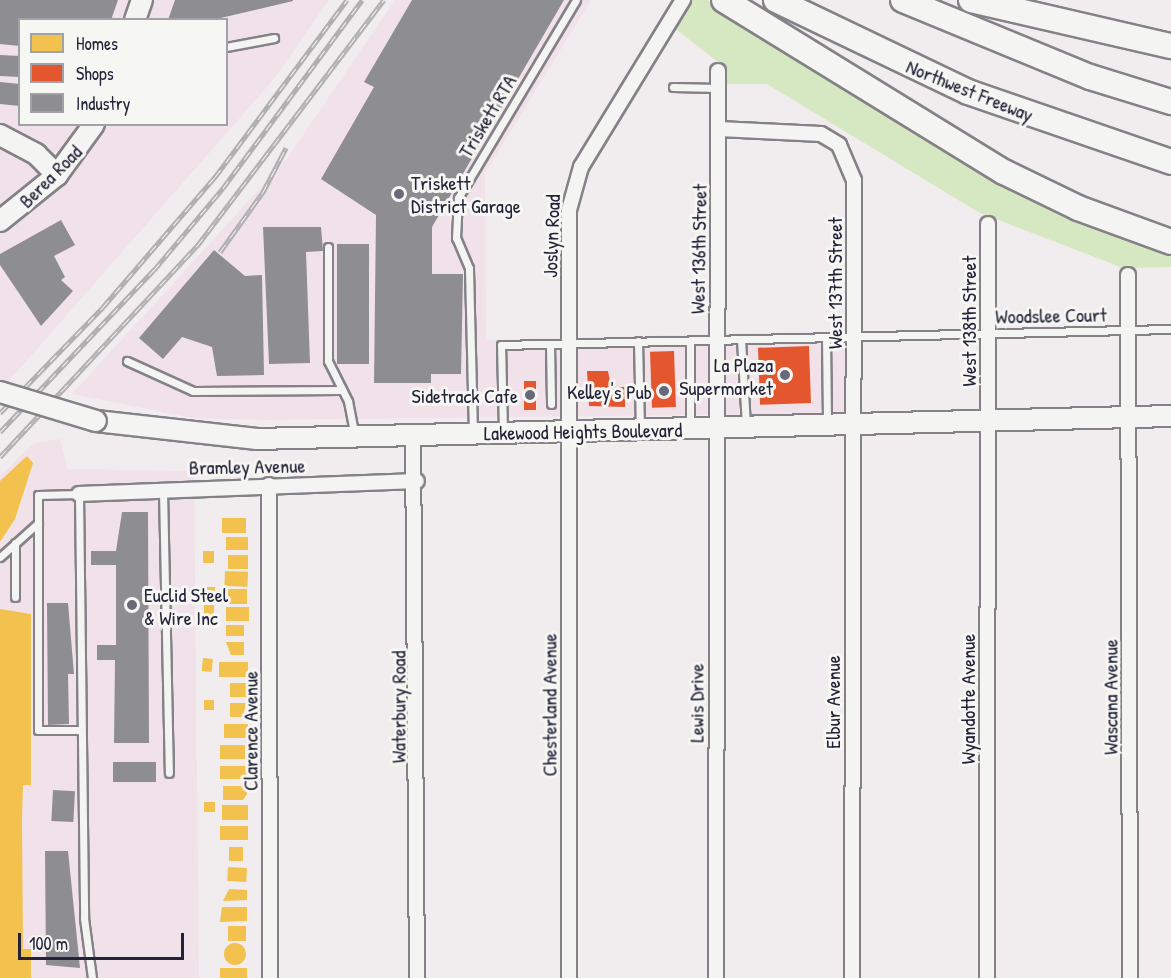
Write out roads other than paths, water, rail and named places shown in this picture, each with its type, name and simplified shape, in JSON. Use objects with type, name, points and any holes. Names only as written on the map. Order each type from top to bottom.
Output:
[{"type":"highway","name":"Northwest Freeway","points":[[776,0],[968,92],[1171,162]]},
{"type":"highway","points":[[903,0],[1090,77],[1171,102]]},
{"type":"highway","points":[[971,0],[1171,46]]},
{"type":"highway","points":[[726,1],[1004,172],[1077,208],[1171,242]]},
{"type":"main road","points":[[136,18],[142,0]]},
{"type":"main road","name":"Berea Road","points":[[0,221],[57,175],[93,126]]},
{"type":"main road","points":[[0,135],[36,154],[57,175]]},
{"type":"main road","name":"Lakewood Heights Boulevard","points":[[0,392],[96,421],[215,437],[413,436],[827,426],[987,419],[1171,416]]},
{"type":"street","name":"Joslyn Road","points":[[568,432],[573,185],[682,0]]},
{"type":"street","name":"West 136th Street","points":[[716,429],[718,71]]},
{"type":"street","name":"West 137th Street","points":[[719,129],[801,129],[839,145],[854,180],[854,337],[850,425]]},
{"type":"street","name":"West 138th Street","points":[[987,419],[988,224]]},
{"type":"street","name":"Wascana Avenue","points":[[1128,275],[1130,978]]},
{"type":"street","name":"Wyandotte Avenue","points":[[987,419],[987,978]]},
{"type":"street","name":"Elbur Avenue","points":[[850,425],[852,978]]},
{"type":"street","name":"Lewis Drive","points":[[716,429],[716,978]]},
{"type":"street","name":"Chesterland Avenue","points":[[568,432],[569,978]]},
{"type":"street","name":"Waterbury Road","points":[[413,436],[417,481],[417,978]]},
{"type":"street","name":"Bramley Avenue","points":[[79,494],[163,488],[417,481]]},
{"type":"street","name":"Clarence Avenue","points":[[269,485],[270,978]]},
{"type":"lane","name":"Triskett RTA","points":[[473,433],[469,268],[456,238],[458,198],[576,0]]},
{"type":"lane","points":[[228,47],[274,38]]},
{"type":"lane","points":[[673,87],[718,88]]},
{"type":"lane","points":[[328,247],[328,361],[341,390],[355,436]]},
{"type":"lane","name":"Woodslee Court","points":[[503,433],[501,345],[1171,329]]},
{"type":"lane","points":[[826,337],[827,426]]},
{"type":"lane","points":[[741,339],[746,428]]},
{"type":"lane","points":[[690,340],[690,429]]},
{"type":"lane","points":[[638,341],[640,430]]},
{"type":"lane","points":[[550,344],[551,404]]},
{"type":"lane","points":[[127,361],[193,392],[341,390]]},
{"type":"lane","points":[[163,488],[169,773]]},
{"type":"lane","points":[[81,730],[38,730],[38,495],[79,494],[84,918],[92,978]]},
{"type":"lane","points":[[0,557],[38,523]]},
{"type":"lane","points":[[15,543],[15,597]]},
{"type":"railway","points":[[0,413],[103,307],[215,177],[347,0]]},
{"type":"railway","points":[[0,432],[154,270],[223,188],[362,0]]},
{"type":"railway","points":[[0,457],[197,246],[384,0]]},
{"type":"railway","points":[[220,252],[263,192],[286,148]]},
{"type":"place","name":"Triskett District Garage","points":[[399,194]]},
{"type":"place","name":"La Plaza Supermarket","points":[[785,375]]},
{"type":"place","name":"Kelley's Pub","points":[[664,391]]},
{"type":"place","name":"Sidetrack Cafe","points":[[530,395]]},
{"type":"place","name":"Euclid Steel & Wire Inc","points":[[132,605]]}]
